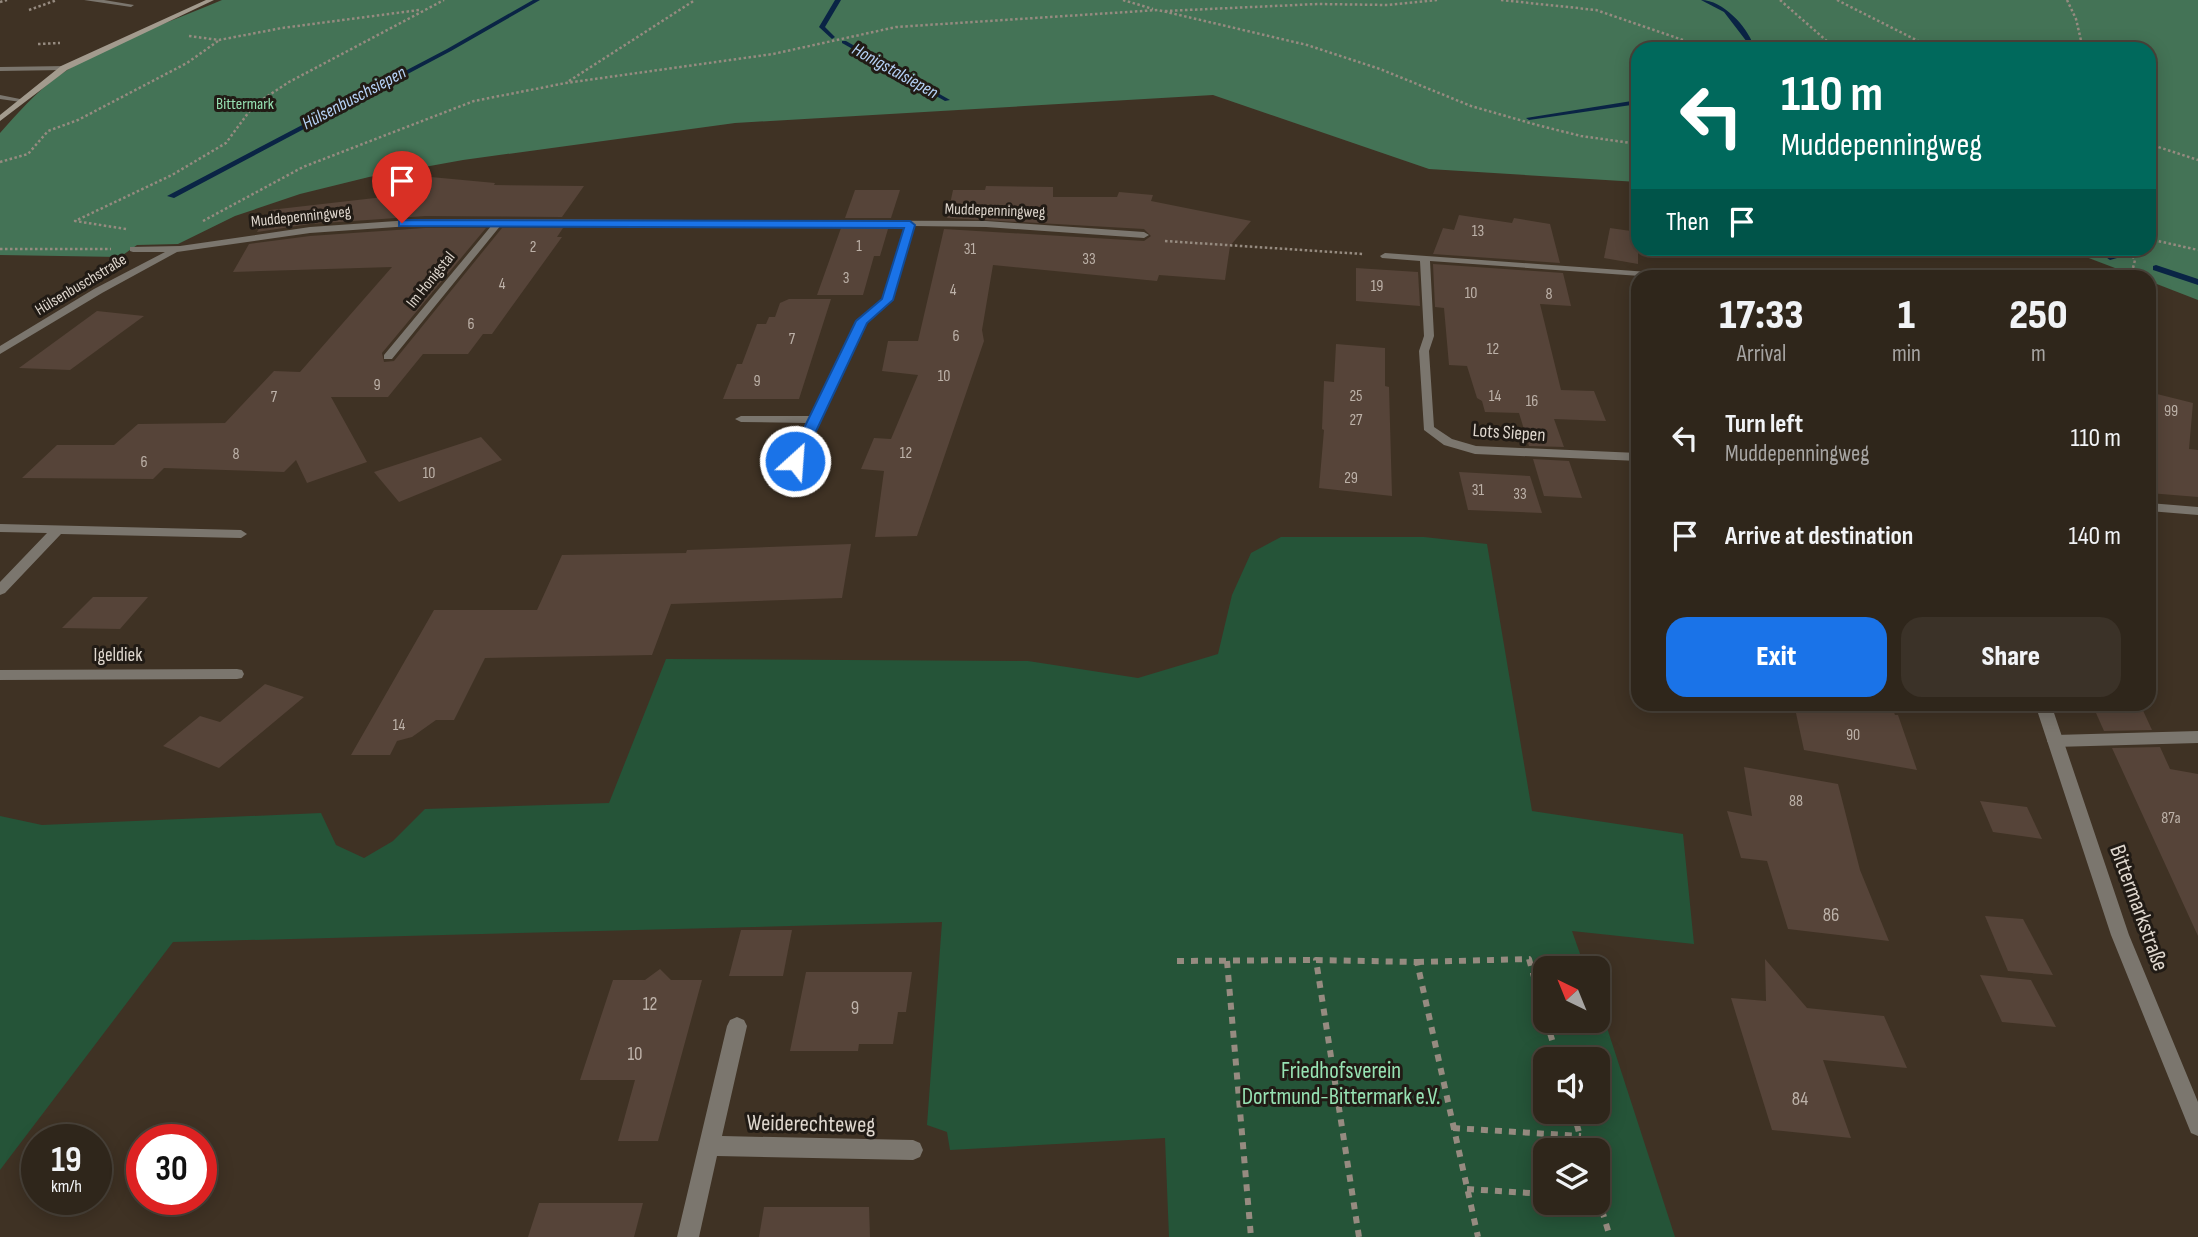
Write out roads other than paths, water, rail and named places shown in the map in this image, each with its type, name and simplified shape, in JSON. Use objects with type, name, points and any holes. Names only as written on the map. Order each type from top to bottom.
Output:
[{"type":"main road","points":[[0,119],[64,68],[211,0]]},
{"type":"street","points":[[87,0],[131,5]]},
{"type":"street","points":[[0,69],[64,68]]},
{"type":"street","points":[[0,97],[21,100]]},
{"type":"street","name":"Muddepenningweg","points":[[133,249],[180,249],[310,230],[425,222],[986,224],[1144,235]]},
{"type":"street","name":"Im Honigstal","points":[[388,357],[498,223]]},
{"type":"street","points":[[795,461],[862,321],[887,300],[910,225]]},
{"type":"street","name":"Hülsenbuschstraße","points":[[0,351],[97,291],[156,258],[180,249]]},
{"type":"street","points":[[1385,256],[1631,273]]},
{"type":"street","name":"Lots Siepen","points":[[1425,258],[1429,336],[1424,351],[1428,428],[1448,442],[1475,450],[1631,457]]},
{"type":"street","points":[[741,419],[815,420]]},
{"type":"street","points":[[2156,508],[2198,511]]},
{"type":"street","points":[[0,528],[241,534]]},
{"type":"street","points":[[0,590],[58,529]]},
{"type":"street","name":"Igeldiek","points":[[0,675],[237,674]]},
{"type":"street","name":"Bittermarkstraße","points":[[2045,711],[2120,935],[2198,1126]]},
{"type":"street","points":[[2056,741],[2198,737]]},
{"type":"street","name":"Weiderechteweg","points":[[688,1237],[737,1026]]},
{"type":"street","name":"Weiderechteweg","points":[[709,1146],[913,1150]]},
{"type":"waterway","name":"Hülsenbuschsiepen","points":[[171,196],[449,50],[537,0]]},
{"type":"waterway","name":"Honigstalsiepen","points":[[832,37],[822,27],[838,0]]},
{"type":"waterway","points":[[1704,0],[1726,11],[1750,42]]},
{"type":"waterway","name":"Honigstalsiepen","points":[[844,42],[947,100]]},
{"type":"waterway","points":[[1529,118],[1631,103]]},
{"type":"waterway","points":[[2156,268],[2198,282]]},
{"type":"park label","name":"Bittermark","points":[[245,104]]},
{"type":"park label","name":"Friedhofsverein Dortmund-Bittermark e.V.","points":[[1341,1084]]}]
